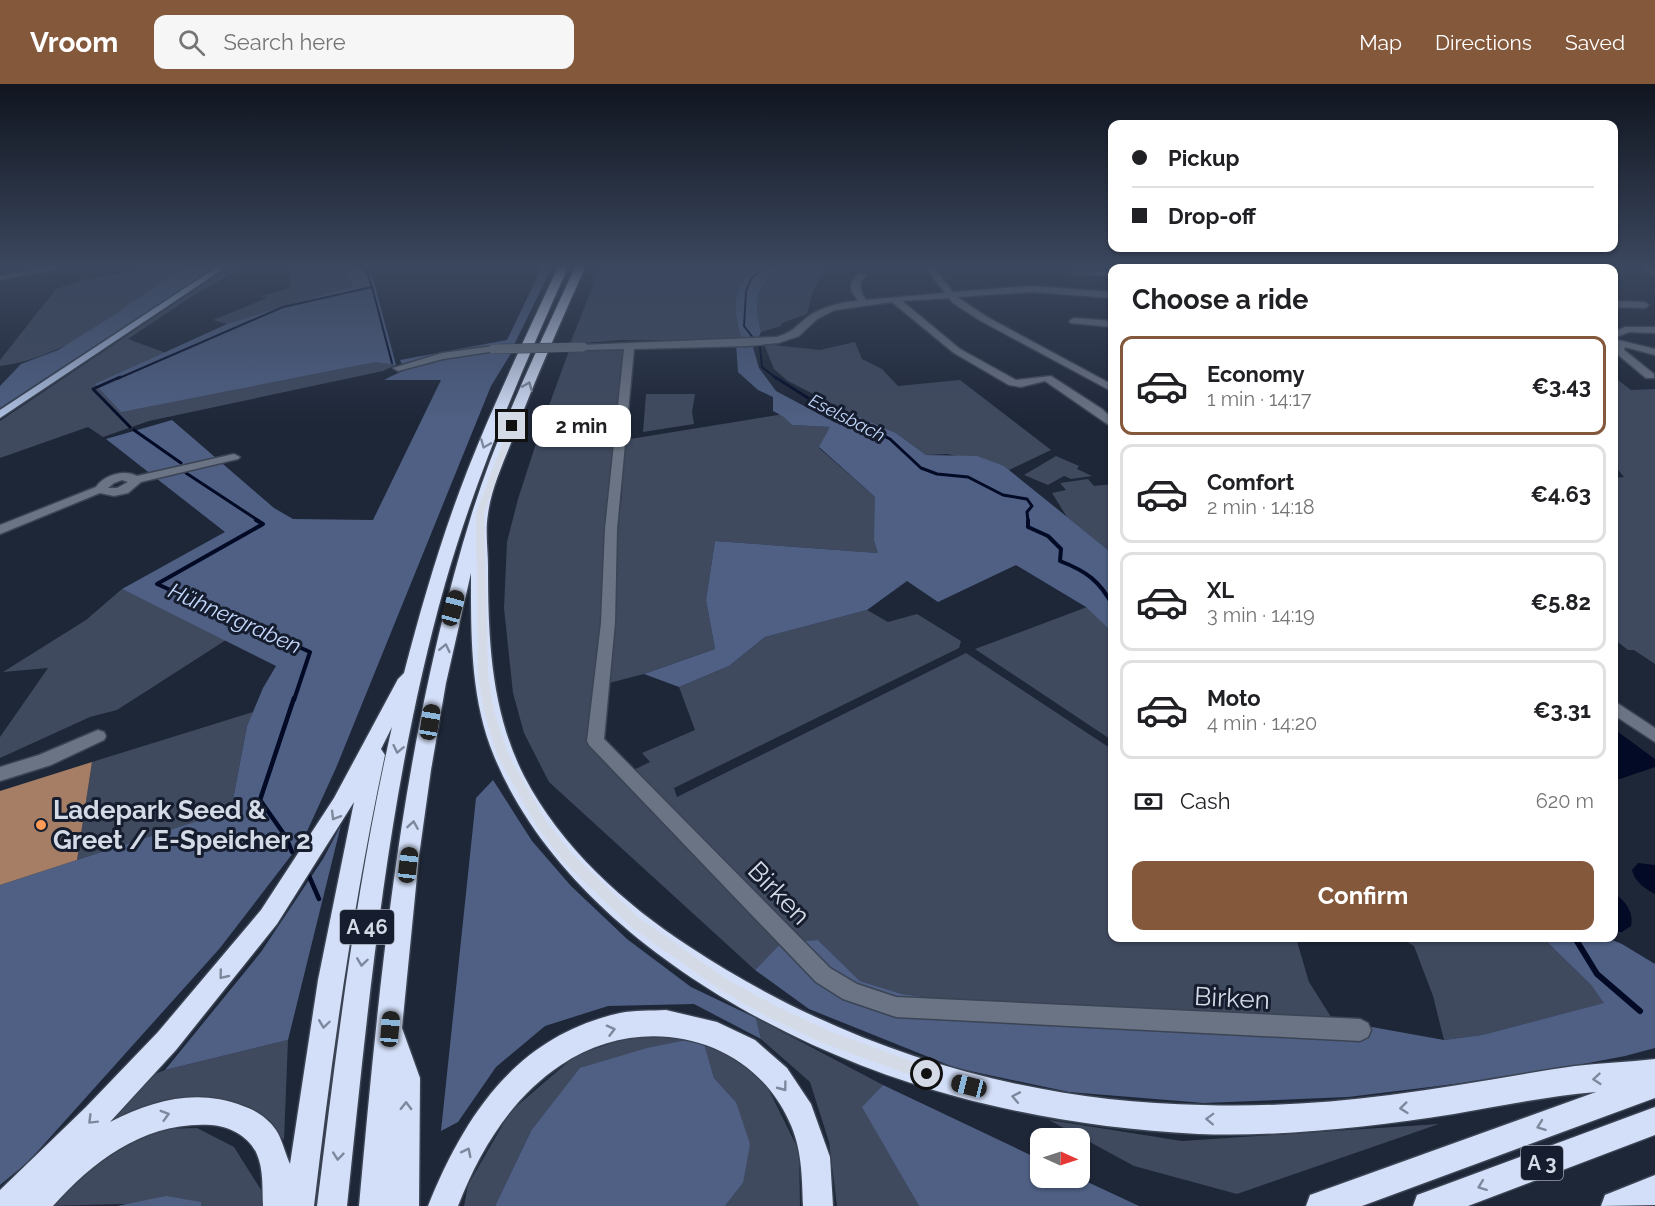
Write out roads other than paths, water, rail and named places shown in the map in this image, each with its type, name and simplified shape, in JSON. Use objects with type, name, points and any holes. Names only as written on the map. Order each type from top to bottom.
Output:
[{"type":"highway","name":"A 46","points":[[332,1206],[362,962],[379,850],[400,738],[445,558],[476,469],[540,317]]},
{"type":"highway","name":"A 46","points":[[374,1206],[409,854],[432,705],[453,608],[480,513],[526,391],[558,317]]},
{"type":"highway","points":[[480,513],[483,675],[489,711],[497,737],[504,757],[522,792],[542,825],[568,859],[634,922],[723,985],[771,1011],[876,1057],[948,1081],[1082,1109],[1148,1117],[1214,1120],[1293,1119],[1408,1108],[1567,1081],[1655,1074]]},
{"type":"highway","points":[[5,1206],[96,1117],[167,1041],[262,925],[322,839],[421,651]]},
{"type":"highway","points":[[300,1206],[328,993],[358,833],[382,727]]},
{"type":"highway","points":[[443,1206],[450,1186],[471,1144],[499,1103],[535,1068],[574,1042],[613,1028],[654,1023],[696,1026],[730,1039],[766,1063],[797,1105],[813,1146],[819,1191],[818,1206]]},
{"type":"highway","points":[[390,1029],[406,1078],[404,1206]]},
{"type":"highway","points":[[1321,1206],[1655,1084]]},
{"type":"highway","points":[[33,1206],[53,1182],[103,1142],[143,1122],[179,1111],[206,1110],[235,1114],[258,1128],[273,1153],[280,1184],[278,1206]]},
{"type":"highway","name":"A 3","points":[[1428,1206],[1655,1121]]},
{"type":"highway","points":[[1616,1206],[1655,1190]]},
{"type":"main road","points":[[0,415],[146,317]]},
{"type":"street","points":[[398,368],[442,356],[493,349],[757,342],[788,338],[815,317]]},
{"type":"street","points":[[917,317],[968,358],[1013,383],[1021,384],[1047,378],[1098,411],[1108,420]]},
{"type":"street","points":[[981,317],[1108,386]]},
{"type":"street","points":[[1074,321],[1108,324]]},
{"type":"street","points":[[1618,333],[1628,329],[1655,330]]},
{"type":"street","points":[[1618,343],[1655,352]]},
{"type":"street","name":"Birken","points":[[628,346],[611,529],[608,623],[595,741],[823,975],[851,992],[896,1007],[1360,1030]]},
{"type":"street","points":[[1618,347],[1623,356],[1650,376]]},
{"type":"street","points":[[0,530],[101,489],[103,484],[116,478],[131,477],[136,480],[234,456]]},
{"type":"street","points":[[1618,710],[1655,736]]},
{"type":"street","points":[[0,774],[45,760],[98,736]]},
{"type":"waterway","name":"Hühnergraben","points":[[117,379],[259,317]]},
{"type":"waterway","points":[[380,317],[392,363]]},
{"type":"waterway","name":"Eselsbach","points":[[744,317],[744,326],[760,347],[762,367],[777,379]]},
{"type":"waterway","name":"Hühnergraben","points":[[120,377],[93,389],[130,427]]},
{"type":"waterway","name":"Eselsbach","points":[[775,377],[808,398],[890,439],[921,468],[937,474],[968,477],[1003,495],[1027,499],[1032,506],[1027,512],[1028,521]]},
{"type":"waterway","name":"Hühnergraben","points":[[134,430],[181,463]]},
{"type":"waterway","name":"Hühnergraben","points":[[186,473],[259,521]]},
{"type":"waterway","name":"Hühnergraben","points":[[256,520],[263,524],[157,584],[310,652],[294,700]]},
{"type":"waterway","name":"Eselsbach","points":[[1028,521],[1028,527],[1048,536],[1061,549],[1060,561],[1091,578],[1108,598]]},
{"type":"waterway","name":"Hühnergraben","points":[[292,852],[286,837],[260,800],[294,698]]},
{"type":"waterway","name":"Hühnergraben","points":[[309,876],[319,899]]},
{"type":"waterway","name":"Eselsbach","points":[[1577,942],[1597,974],[1640,1011]]},
{"type":"place","name":"Ladepark Seed & Greet / E-Speicher 2","points":[[41,825]]}]
